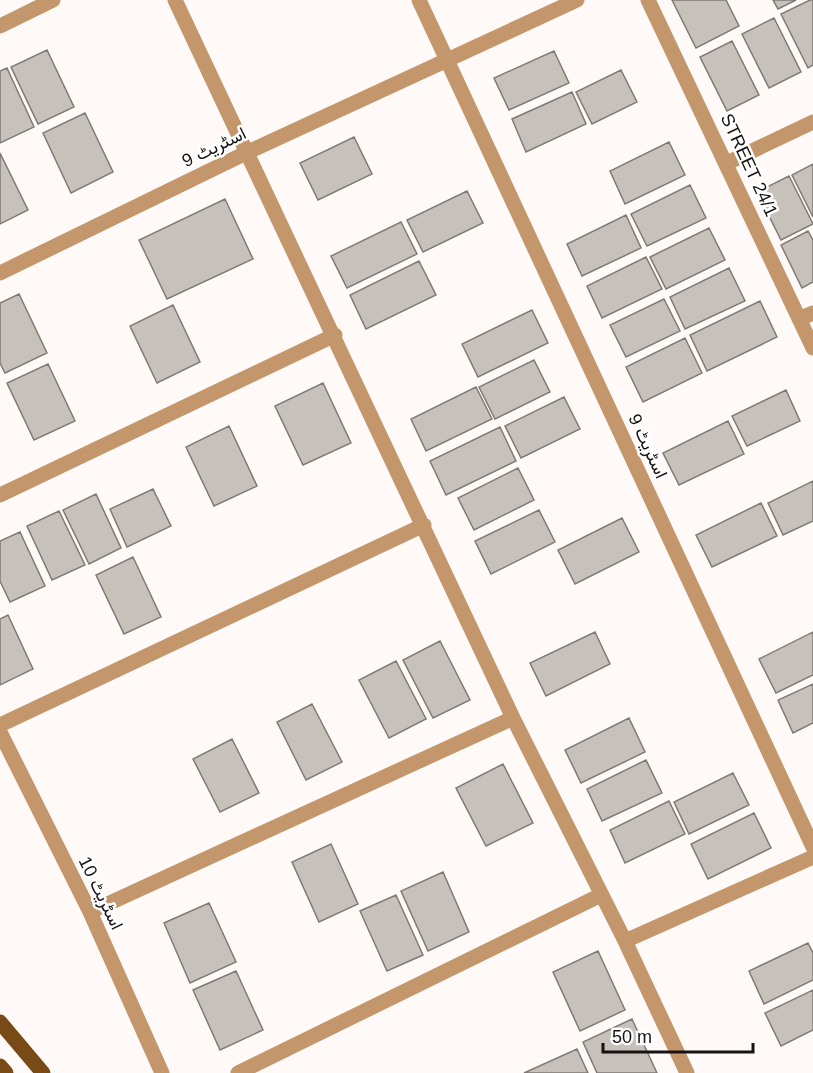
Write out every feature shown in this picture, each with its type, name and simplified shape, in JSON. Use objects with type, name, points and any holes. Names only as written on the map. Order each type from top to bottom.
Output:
[{"type":"main road","points":[[0,1022],[43,1073]]},
{"type":"main road","points":[[0,1066],[6,1073]]},
{"type":"street","points":[[0,26],[53,0]]},
{"type":"street","points":[[175,0],[335,335],[513,718],[625,941],[687,1073]]},
{"type":"street","points":[[419,0],[447,61]]},
{"type":"street","name":"اسٹریٹ 9","points":[[0,273],[248,152],[577,0]]},
{"type":"street","name":"STREET 24/1","points":[[648,0],[727,163],[806,316],[813,348]]},
{"type":"street","name":"اسٹریٹ 9","points":[[447,61],[813,847]]},
{"type":"street","points":[[727,163],[813,122]]},
{"type":"street","points":[[0,495],[335,335]]},
{"type":"street","points":[[0,725],[424,525]]},
{"type":"street","points":[[90,912],[513,718]]},
{"type":"street","name":"اسٹریٹ 10","points":[[0,732],[90,912],[162,1073]]},
{"type":"street","points":[[625,941],[813,857]]},
{"type":"street","points":[[238,1073],[601,895]]},
{"type":"building","points":[[672,0],[726,0],[739,26],[696,48]]},
{"type":"building","points":[[773,0],[796,0],[778,9]]},
{"type":"building","points":[[813,0],[813,65],[808,68],[781,14]]},
{"type":"building","points":[[774,18],[801,72],[769,88],[742,34]]},
{"type":"building","points":[[732,41],[759,95],[727,111],[700,57]]},
{"type":"building","points":[[47,50],[74,107],[38,124],[11,67]]},
{"type":"building","points":[[554,51],[569,83],[509,110],[494,78]]},
{"type":"building","points":[[7,68],[34,127],[0,143],[0,71]]},
{"type":"building","points":[[621,70],[637,102],[592,124],[576,92]]},
{"type":"building","points":[[572,92],[586,124],[526,152],[512,119]]},
{"type":"building","points":[[85,113],[113,172],[71,193],[43,133]]},
{"type":"building","points":[[354,137],[372,174],[318,200],[300,163]]},
{"type":"building","points":[[669,142],[685,175],[625,204],[610,171]]},
{"type":"building","points":[[0,153],[28,210],[0,224]]},
{"type":"building","points":[[813,164],[813,217],[792,175]]},
{"type":"building","points":[[789,176],[813,224],[781,240],[757,192]]},
{"type":"building","points":[[690,185],[706,218],[647,246],[631,214]]},
{"type":"building","points":[[467,191],[483,223],[423,252],[407,220]]},
{"type":"building","points":[[225,199],[253,259],[167,299],[139,240]]},
{"type":"building","points":[[626,215],[641,248],[582,276],[567,244]]},
{"type":"building","points":[[401,222],[417,254],[347,288],[331,256]]},
{"type":"building","points":[[709,228],[725,260],[666,289],[650,257]]},
{"type":"building","points":[[808,231],[813,240],[813,282],[802,288],[781,245]]},
{"type":"building","points":[[646,257],[662,289],[602,318],[587,286]]},
{"type":"building","points":[[419,261],[436,295],[366,329],[350,295]]},
{"type":"building","points":[[729,268],[745,301],[685,329],[670,297]]},
{"type":"building","points":[[19,294],[47,353],[5,373],[0,363],[0,303]]},
{"type":"building","points":[[664,299],[680,331],[626,357],[610,325]]},
{"type":"building","points":[[760,301],[777,337],[707,371],[690,335]]},
{"type":"building","points":[[173,305],[200,362],[157,383],[130,326]]},
{"type":"building","points":[[532,310],[548,343],[478,377],[462,344]]},
{"type":"building","points":[[685,338],[702,373],[643,402],[626,367]]},
{"type":"building","points":[[534,360],[550,392],[495,419],[479,387]]},
{"type":"building","points":[[48,364],[75,421],[34,440],[7,383]]},
{"type":"building","points":[[323,383],[351,443],[303,465],[275,406]]},
{"type":"building","points":[[476,387],[492,419],[426,451],[411,419]]},
{"type":"building","points":[[786,390],[800,421],[747,446],[732,416]]},
{"type":"building","points":[[564,397],[580,429],[521,458],[505,426]]},
{"type":"building","points":[[728,421],[744,454],[679,485],[663,453]]},
{"type":"building","points":[[229,426],[257,486],[214,506],[186,447]]},
{"type":"building","points":[[500,427],[516,461],[446,495],[430,461]]},
{"type":"building","points":[[518,468],[534,500],[474,530],[458,498]]},
{"type":"building","points":[[813,481],[813,521],[783,535],[768,503]]},
{"type":"building","points":[[153,489],[171,526],[127,547],[110,509]]},
{"type":"building","points":[[96,494],[121,548],[89,564],[63,510]]},
{"type":"building","points":[[761,503],[777,536],[712,567],[696,535]]},
{"type":"building","points":[[539,510],[555,542],[491,574],[475,541]]},
{"type":"building","points":[[59,511],[85,565],[52,580],[27,526]]},
{"type":"building","points":[[622,518],[639,552],[575,584],[558,550]]},
{"type":"building","points":[[20,532],[45,586],[10,602],[0,581],[0,541]]},
{"type":"building","points":[[133,557],[161,617],[124,634],[96,575]]},
{"type":"building","points":[[8,615],[33,669],[0,685],[0,619]]},
{"type":"building","points":[[595,632],[610,664],[546,696],[530,663]]},
{"type":"building","points":[[813,632],[813,675],[776,693],[759,659]]},
{"type":"building","points":[[440,641],[470,700],[433,718],[403,660]]},
{"type":"building","points":[[396,661],[426,719],[389,738],[359,680]]},
{"type":"building","points":[[813,684],[813,723],[793,733],[778,700]]},
{"type":"building","points":[[312,704],[342,762],[306,780],[277,722]]},
{"type":"building","points":[[629,718],[645,752],[581,783],[565,750]]},
{"type":"building","points":[[232,739],[259,793],[220,812],[193,759]]},
{"type":"building","points":[[646,760],[662,793],[602,821],[587,789]]},
{"type":"building","points":[[503,764],[533,823],[486,846],[456,788]]},
{"type":"building","points":[[733,773],[749,805],[689,834],[674,802]]},
{"type":"building","points":[[669,801],[685,834],[625,863],[610,830]]},
{"type":"building","points":[[754,813],[771,848],[708,879],[691,844]]},
{"type":"building","points":[[331,844],[358,904],[319,922],[292,862]]},
{"type":"building","points":[[443,872],[469,932],[428,951],[401,891]]},
{"type":"building","points":[[396,895],[423,955],[387,971],[360,911]]},
{"type":"building","points":[[209,903],[236,962],[190,983],[164,923]]},
{"type":"building","points":[[808,943],[813,953],[813,980],[764,1004],[749,971]]},
{"type":"building","points":[[598,951],[625,1010],[580,1031],[553,972]]},
{"type":"building","points":[[236,971],[263,1030],[220,1050],[193,990]]},
{"type":"building","points":[[813,990],[813,1030],[781,1046],[765,1013]]},
{"type":"building","points":[[632,1019],[657,1073],[597,1073],[583,1042]]},
{"type":"building","points":[[577,1049],[588,1073],[524,1073]]}]
